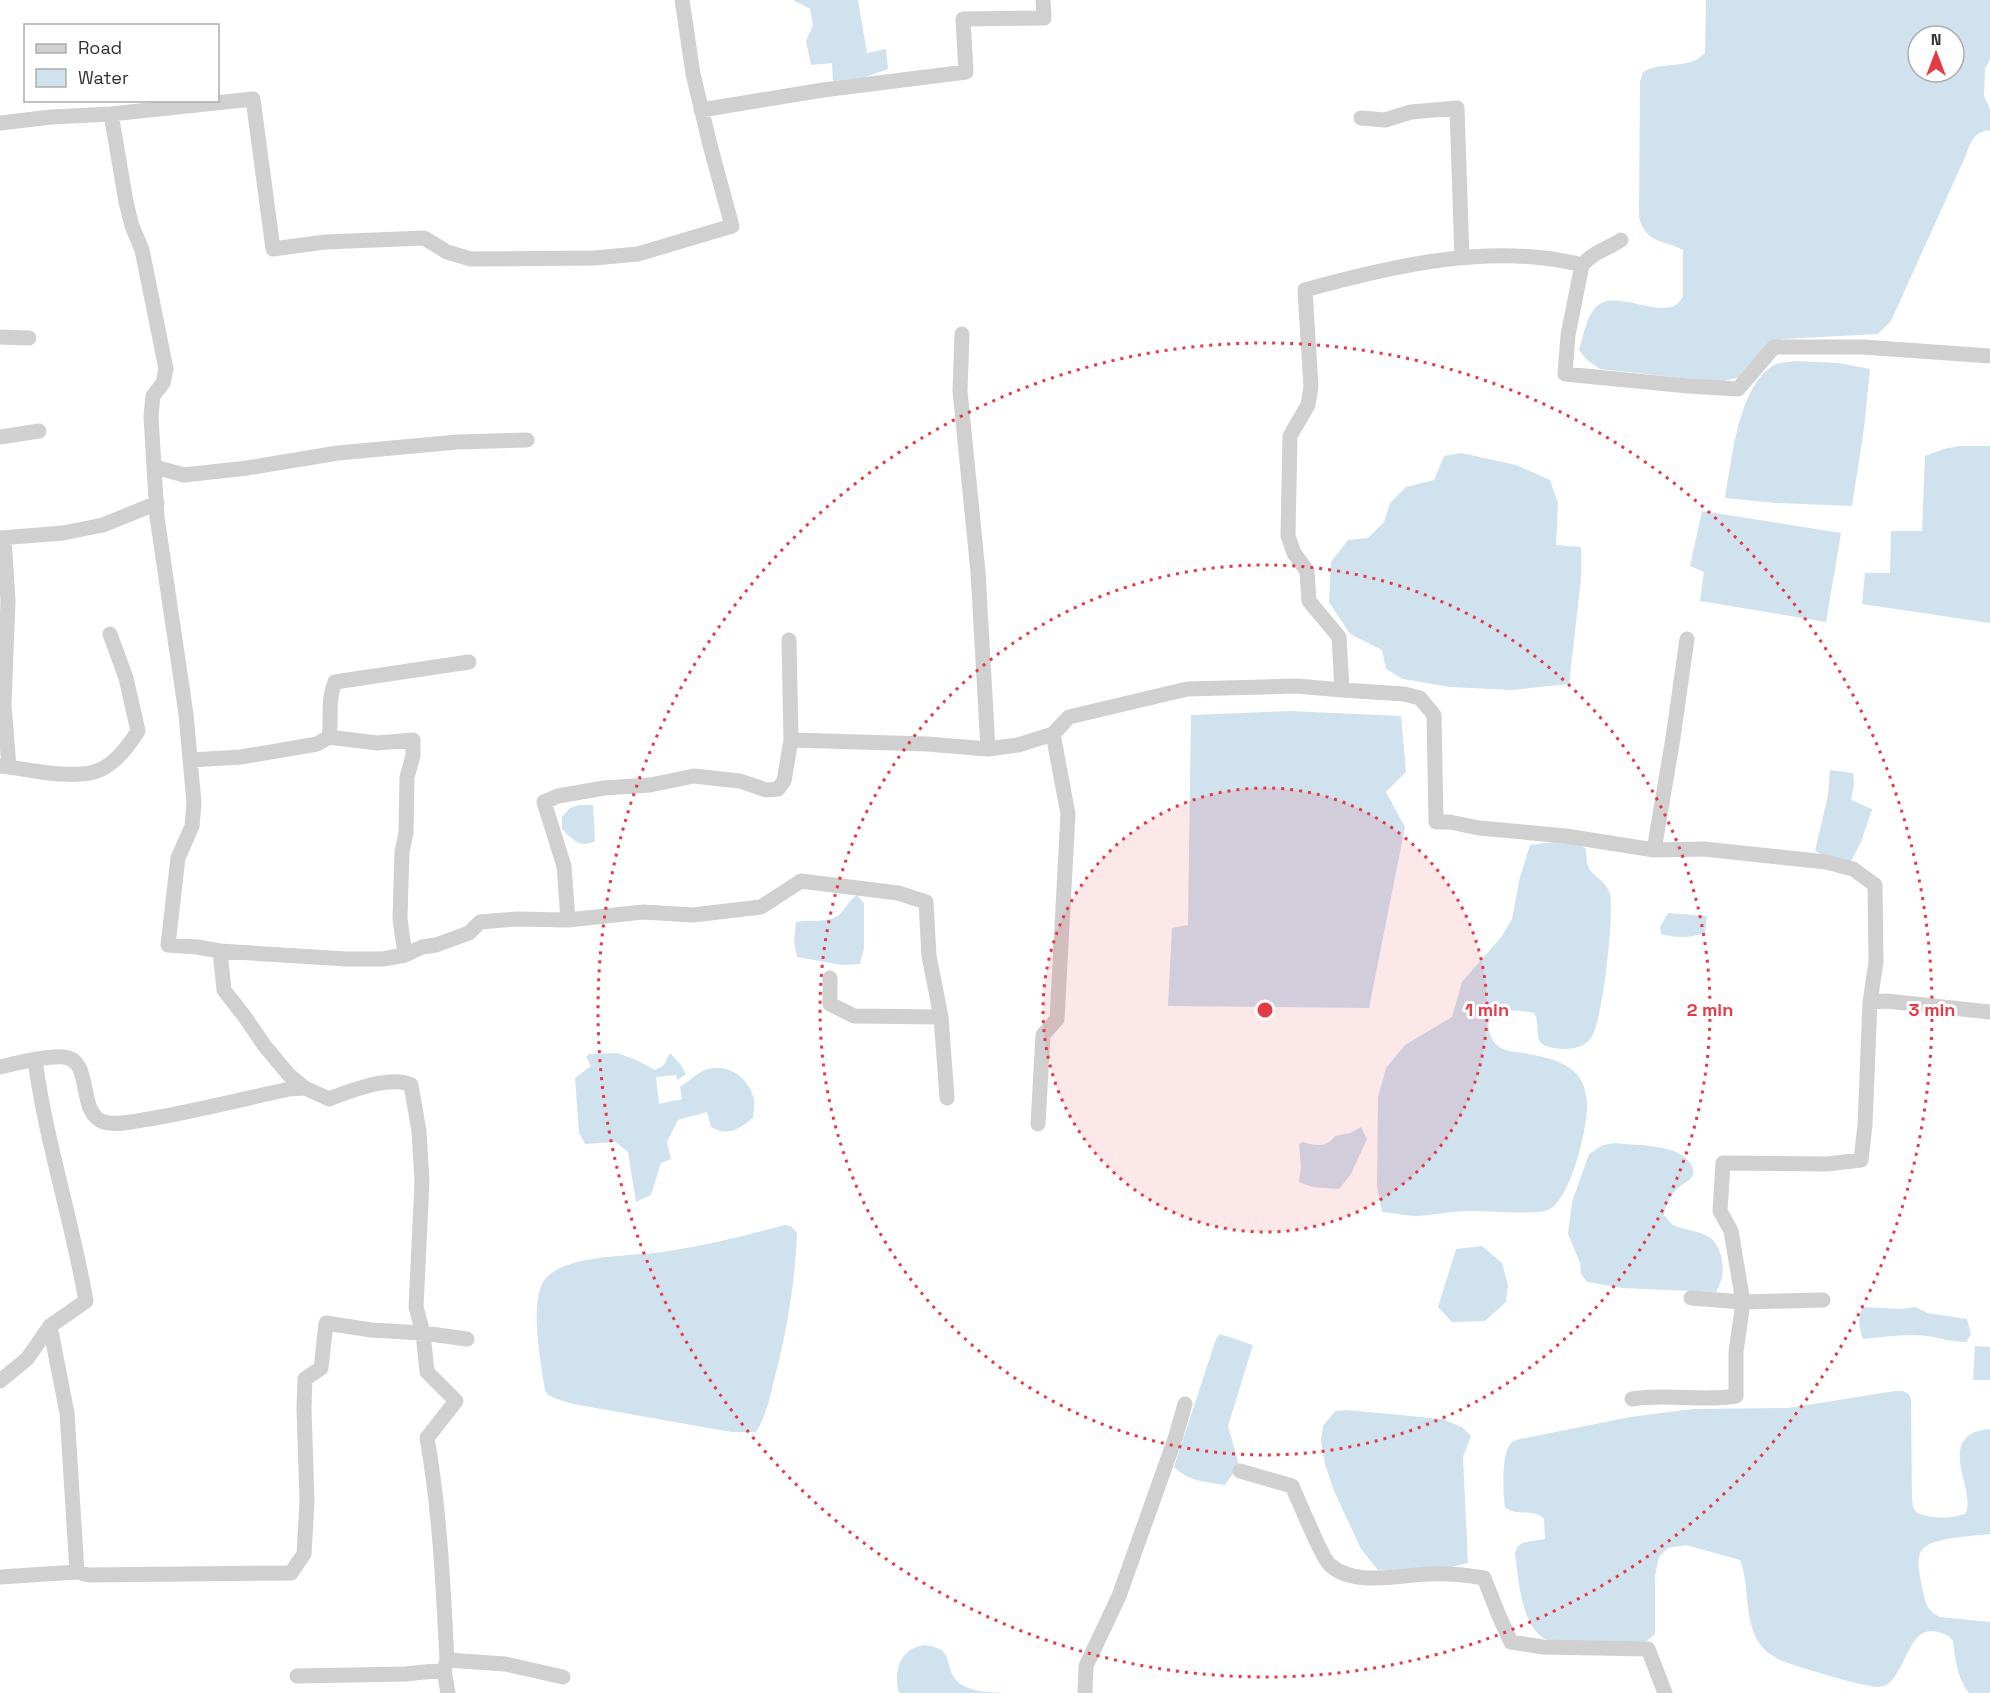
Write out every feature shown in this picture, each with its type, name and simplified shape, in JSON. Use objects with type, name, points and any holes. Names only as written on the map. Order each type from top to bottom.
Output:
[{"type":"street","points":[[0,123],[253,99],[273,249],[325,242],[424,238],[447,252],[471,259],[594,258],[638,254],[732,225],[693,74],[682,0]]},
{"type":"street","points":[[701,110],[823,90],[966,72],[963,19],[1044,18],[1042,0]]},
{"type":"street","points":[[1361,118],[1385,120],[1410,112],[1457,108],[1462,258]]},
{"type":"street","points":[[111,114],[126,202],[132,226],[142,250],[166,369],[163,383],[153,396],[151,416],[154,467],[186,714],[194,803],[192,826],[178,858],[168,945],[220,951],[346,959],[383,959],[405,955],[422,947],[436,945],[469,933],[480,922],[517,919],[567,920],[643,912],[693,915],[761,907],[801,881],[898,893],[926,902],[929,956],[940,1017],[947,1098]]},
{"type":"street","points":[[1621,240],[1593,254],[1582,265],[1568,335],[1565,374],[1688,387],[1738,389],[1774,347],[1863,347],[1990,356]]},
{"type":"street","points":[[1342,690],[1339,637],[1309,601],[1307,571],[1294,553],[1288,536],[1290,436],[1308,405],[1311,387],[1305,290],[1402,266],[1462,258],[1535,256],[1582,265]]},
{"type":"street","points":[[962,334],[960,391],[978,572],[988,749]]},
{"type":"street","points":[[0,337],[29,338]]},
{"type":"street","points":[[0,437],[39,431]]},
{"type":"street","points":[[154,467],[184,476],[338,453],[457,442],[527,440]]},
{"type":"street","points":[[110,634],[126,678],[138,731],[132,740],[115,760],[95,772],[71,775],[4,767],[8,601],[2,538],[63,533],[103,525],[157,502]]},
{"type":"street","points":[[1654,850],[1687,639]]},
{"type":"street","points":[[567,920],[564,866],[544,802],[558,796],[604,788],[650,785],[694,776],[740,781],[766,790],[778,789],[784,781],[791,740],[789,640]]},
{"type":"street","points":[[329,737],[331,723],[329,695],[335,682],[469,662]]},
{"type":"street","points":[[791,740],[927,744],[988,749],[1018,745],[1053,734],[1069,717],[1187,689],[1297,686],[1404,694],[1420,698],[1434,715],[1436,822],[1566,836],[1654,850],[1704,849],[1826,862],[1853,869],[1875,885],[1876,962],[1870,1002],[1865,1125],[1861,1160],[1827,1164],[1723,1163],[1720,1211],[1731,1231],[1743,1302],[1737,1352],[1736,1396],[1722,1399],[1691,1399],[1652,1395],[1632,1399]]},
{"type":"street","points":[[1038,1124],[1043,1035],[1057,1019],[1068,814],[1053,734]]},
{"type":"street","points":[[190,760],[241,757],[317,744],[329,737],[377,743],[413,740],[413,756],[407,777],[406,833],[400,883],[400,919],[405,955]]},
{"type":"street","points":[[220,951],[224,990],[246,1017],[264,1045],[290,1075],[305,1088],[328,1099],[356,1088],[403,1081],[411,1084],[419,1131],[422,1182],[416,1307],[423,1333],[427,1372],[456,1401],[427,1438],[442,1549],[445,1665],[448,1693]]},
{"type":"street","points":[[830,978],[830,1004],[854,1016],[940,1017]]},
{"type":"street","points":[[1870,1002],[1887,1001],[1990,1012]]},
{"type":"street","points":[[0,1066],[62,1056],[72,1059],[79,1065],[90,1108],[96,1118],[106,1123],[164,1116],[289,1089],[305,1088]]},
{"type":"street","points":[[0,1381],[27,1359],[51,1326],[86,1301],[79,1258],[39,1089],[35,1060]]},
{"type":"street","points":[[1691,1298],[1743,1302],[1823,1300]]},
{"type":"street","points":[[0,1577],[76,1572],[89,1575],[291,1573],[304,1554],[307,1502],[305,1379],[321,1368],[326,1323],[370,1330],[423,1333],[467,1339]]},
{"type":"street","points":[[51,1326],[67,1413],[76,1572]]},
{"type":"street","points":[[1085,1693],[1086,1666],[1119,1596],[1175,1439],[1185,1404]]},
{"type":"street","points":[[1240,1471],[1292,1486],[1329,1565],[1352,1576],[1450,1574],[1484,1578],[1511,1642],[1543,1647],[1648,1649],[1665,1693]]},
{"type":"street","points":[[297,1676],[405,1674],[445,1665],[506,1664],[563,1677]]},
{"type":"water","points":[[793,0],[858,0],[867,53],[886,49],[888,69],[863,78],[833,81],[832,63],[811,65],[806,41],[813,25],[810,9]]},
{"type":"water","points":[[1706,0],[1990,0],[1990,59],[1985,69],[1984,96],[1990,109],[1990,130],[1980,133],[1972,141],[1891,321],[1878,334],[1782,339],[1763,349],[1741,377],[1719,382],[1600,369],[1587,360],[1579,350],[1587,322],[1596,307],[1604,302],[1623,301],[1665,308],[1675,305],[1683,296],[1683,250],[1651,237],[1642,226],[1639,217],[1640,81],[1643,72],[1651,68],[1683,64],[1705,53]]},
{"type":"water","points":[[1796,361],[1838,363],[1870,369],[1852,506],[1725,498],[1734,445],[1752,389],[1762,375],[1774,365]]},
{"type":"water","points":[[1959,446],[1990,446],[1990,623],[1862,604],[1865,573],[1890,573],[1891,531],[1922,531],[1925,456]]},
{"type":"water","points":[[1461,453],[1516,465],[1550,480],[1558,503],[1556,545],[1581,547],[1581,579],[1569,684],[1512,690],[1450,687],[1403,679],[1386,669],[1382,650],[1350,634],[1329,602],[1331,562],[1348,540],[1368,538],[1384,522],[1390,503],[1406,487],[1434,480],[1444,456]]},
{"type":"water","points":[[1702,511],[1841,533],[1826,622],[1700,601],[1704,572],[1690,566]]},
{"type":"water","points":[[1290,711],[1401,716],[1406,772],[1386,792],[1405,827],[1369,1008],[1168,1006],[1172,928],[1188,925],[1191,715]]},
{"type":"water","points":[[1830,770],[1853,773],[1854,784],[1851,800],[1872,809],[1861,842],[1850,863],[1815,851],[1828,795]]},
{"type":"water","points":[[579,805],[593,805],[595,841],[590,843],[577,842],[562,829],[562,817],[570,808]]},
{"type":"water","points":[[1553,842],[1578,844],[1585,848],[1590,870],[1605,885],[1610,894],[1606,968],[1600,1012],[1595,1028],[1591,1038],[1585,1044],[1562,1049],[1548,1047],[1541,1043],[1534,1013],[1512,1010],[1497,1013],[1489,1022],[1489,1030],[1495,1043],[1501,1048],[1560,1062],[1577,1074],[1582,1083],[1586,1095],[1586,1119],[1571,1178],[1558,1202],[1550,1209],[1543,1211],[1462,1211],[1418,1216],[1382,1212],[1377,1186],[1378,1097],[1386,1068],[1405,1045],[1452,1017],[1462,982],[1502,936],[1512,919],[1520,877],[1530,845]]},
{"type":"water","points":[[857,895],[864,903],[864,948],[860,964],[842,965],[797,957],[794,942],[796,922],[836,917]]},
{"type":"water","points":[[1668,913],[1707,916],[1705,933],[1683,937],[1661,934],[1660,927]]},
{"type":"water","points":[[617,1053],[655,1070],[664,1065],[670,1053],[681,1065],[686,1074],[677,1080],[676,1075],[656,1077],[659,1104],[682,1099],[680,1087],[705,1070],[723,1068],[730,1070],[743,1079],[751,1091],[754,1101],[753,1118],[738,1128],[728,1131],[711,1127],[707,1112],[678,1120],[667,1142],[671,1159],[661,1163],[651,1195],[636,1202],[628,1152],[616,1142],[585,1144],[579,1133],[575,1078],[591,1066],[586,1057],[589,1054]]},
{"type":"water","points":[[1361,1127],[1367,1139],[1351,1174],[1339,1189],[1312,1187],[1299,1182],[1301,1167],[1299,1144],[1303,1142],[1316,1145],[1328,1143],[1335,1136],[1350,1133]]},
{"type":"water","points":[[1615,1143],[1668,1149],[1678,1153],[1692,1166],[1692,1176],[1672,1194],[1664,1215],[1673,1225],[1708,1236],[1718,1247],[1723,1270],[1716,1292],[1623,1288],[1587,1282],[1581,1274],[1580,1263],[1568,1234],[1572,1202],[1589,1154],[1603,1145]]},
{"type":"water","points":[[785,1225],[791,1226],[797,1233],[790,1307],[771,1393],[756,1432],[731,1432],[573,1404],[548,1395],[545,1390],[537,1332],[538,1300],[546,1278],[557,1270],[586,1260],[684,1249]]},
{"type":"water","points":[[1482,1246],[1502,1263],[1508,1285],[1506,1302],[1485,1321],[1452,1322],[1438,1307],[1456,1249]]},
{"type":"water","points":[[1863,1307],[1902,1309],[1915,1307],[1928,1313],[1967,1319],[1971,1334],[1966,1342],[1911,1335],[1863,1339],[1859,1323]]},
{"type":"water","points":[[1220,1334],[1253,1345],[1228,1426],[1239,1465],[1225,1485],[1191,1478],[1174,1467],[1216,1339]]},
{"type":"water","points":[[1975,1346],[1990,1347],[1990,1380],[1973,1380]]},
{"type":"water","points":[[1895,1391],[1909,1394],[1911,1399],[1912,1498],[1913,1507],[1917,1513],[1941,1518],[1965,1514],[1968,1505],[1960,1453],[1963,1442],[1973,1433],[1990,1429],[1990,1534],[1934,1542],[1922,1550],[1918,1563],[1924,1596],[1927,1605],[1935,1615],[1990,1622],[1990,1693],[1969,1693],[1959,1675],[1953,1641],[1938,1632],[1928,1631],[1920,1635],[1894,1678],[1880,1687],[1845,1680],[1778,1659],[1763,1648],[1752,1628],[1740,1560],[1686,1545],[1668,1548],[1659,1557],[1655,1576],[1655,1634],[1647,1641],[1634,1643],[1573,1642],[1545,1639],[1537,1633],[1522,1600],[1515,1553],[1519,1545],[1523,1543],[1545,1539],[1544,1519],[1536,1514],[1514,1512],[1505,1507],[1504,1464],[1512,1442],[1630,1417],[1693,1409],[1788,1408]]},
{"type":"water","points":[[1347,1410],[1442,1419],[1462,1427],[1471,1436],[1463,1457],[1468,1563],[1423,1571],[1378,1570],[1361,1549],[1334,1491],[1325,1464],[1321,1440],[1323,1426],[1335,1411]]},
{"type":"water","points":[[924,1645],[935,1647],[946,1655],[955,1679],[967,1688],[1008,1693],[899,1693],[897,1676],[899,1664],[910,1650]]}]
